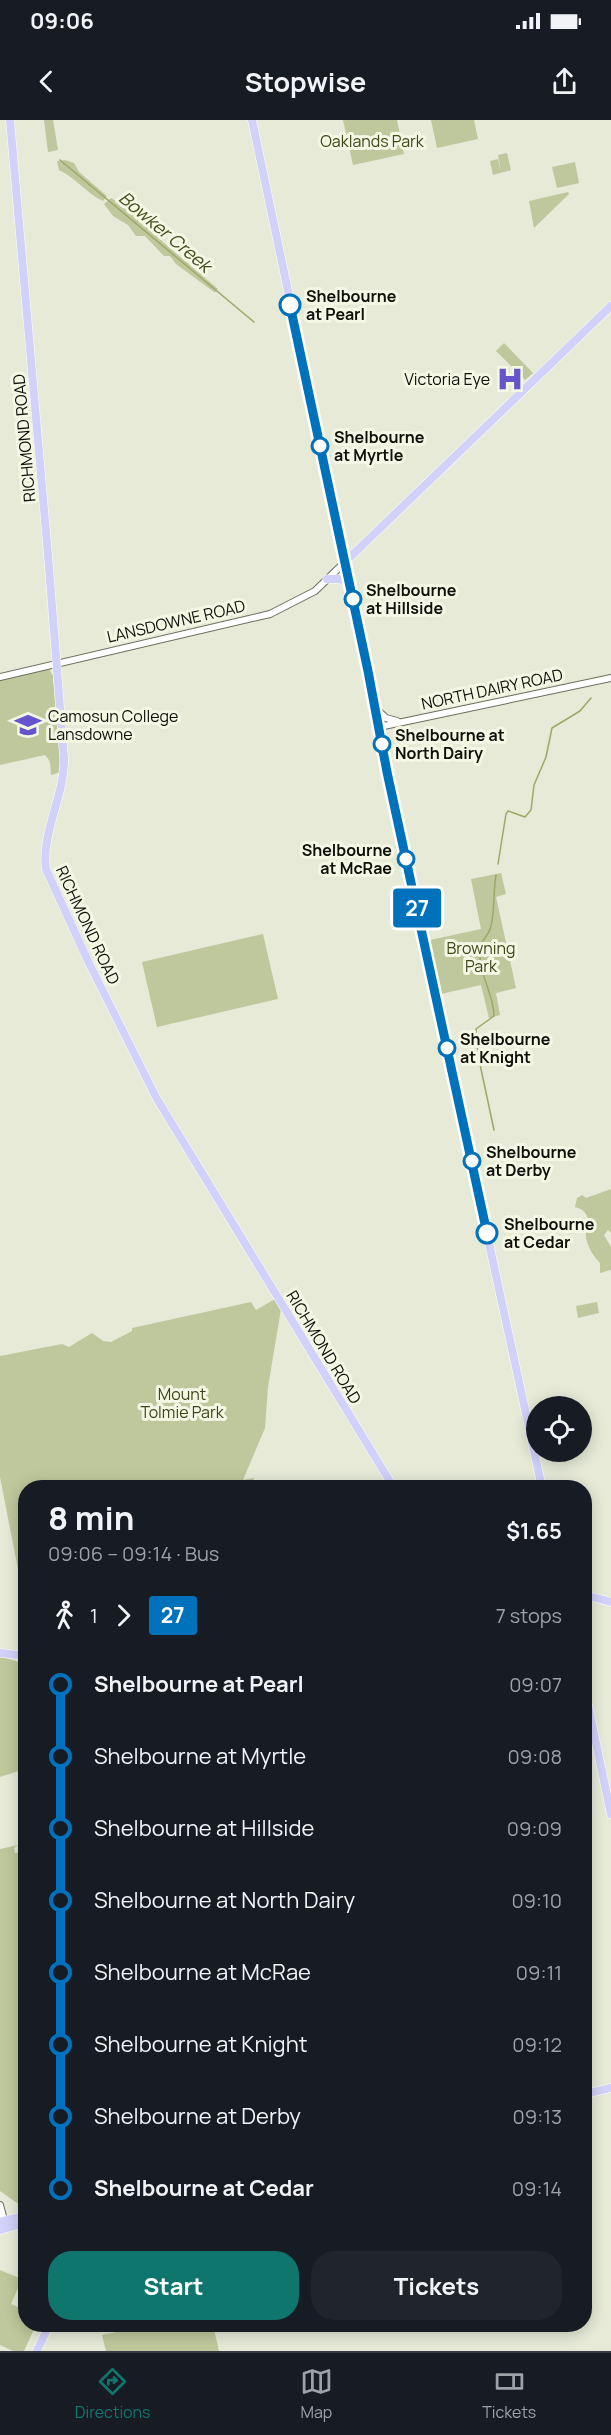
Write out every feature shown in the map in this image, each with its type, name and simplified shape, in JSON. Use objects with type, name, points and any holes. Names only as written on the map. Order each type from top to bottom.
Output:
[{"type":"main road","name":"RICHMOND ROAD","points":[[10,120],[64,764],[46,854],[45,864],[48,875],[157,1099],[389,1480]]},
{"type":"main road","points":[[252,120],[540,1480]]},
{"type":"main road","points":[[345,563],[611,306]]},
{"type":"main road","points":[[327,579],[340,579],[350,585]]},
{"type":"main road","points":[[592,1597],[611,1602]]},
{"type":"main road","points":[[0,1653],[18,1655]]},
{"type":"main road","points":[[592,1724],[611,1814]]},
{"type":"main road","points":[[592,2092],[611,2088]]},
{"type":"main road","points":[[1,2222],[18,2217]]},
{"type":"main road","points":[[0,2230],[18,2225]]},
{"type":"main road","points":[[37,2351],[46,2332]]},
{"type":"street","name":"LANSDOWNE ROAD","points":[[0,677],[270,614],[309,594],[345,563]]},
{"type":"street","name":"NORTH DAIRY ROAD","points":[[379,727],[611,678]]},
{"type":"street","points":[[376,709],[386,718],[400,722]]},
{"type":"street","points":[[0,2205],[1,2222],[9,2225],[18,2224]]},
{"type":"green space","points":[[44,120],[53,120],[58,150],[48,152]]},
{"type":"green space","name":"Oaklands Park","points":[[343,120],[397,120],[404,154],[353,165]]},
{"type":"green space","points":[[431,120],[474,120],[478,139],[437,148]]},
{"type":"green space","points":[[507,153],[511,170],[493,175],[490,161],[498,159],[501,171],[498,155]]},
{"type":"green space","points":[[65,160],[74,163],[79,172],[107,196],[103,201],[59,170],[57,161]]},
{"type":"green space","points":[[575,162],[579,183],[557,188],[552,167]]},
{"type":"green space","points":[[568,192],[569,194],[534,228],[529,201]]},
{"type":"green space","points":[[111,198],[131,211],[218,289],[216,292],[176,264],[170,256],[164,256],[145,236],[136,236],[128,225],[113,216],[104,204]]},
{"type":"green space","points":[[504,343],[533,373],[525,380],[496,351]]},
{"type":"green space","points":[[49,669],[53,676],[61,772],[51,775],[50,762],[45,755],[0,765],[0,681]]},
{"type":"green space","name":"Browning Park","points":[[501,873],[506,894],[496,897],[516,988],[496,993],[500,1015],[489,1018],[481,985],[441,994],[430,940],[481,929],[471,879]]},
{"type":"green space","points":[[263,934],[278,999],[157,1027],[142,962]]},
{"type":"green space","points":[[611,1189],[611,1233],[608,1230],[604,1235],[611,1247],[611,1270],[600,1273],[600,1263],[588,1246],[586,1233],[591,1230],[588,1219],[583,1210],[575,1207],[577,1198],[582,1195],[586,1198]]},
{"type":"green space","name":"Mount Tolmie Park","points":[[275,1299],[281,1309],[268,1387],[265,1428],[243,1480],[18,1480],[18,1569],[0,1477],[0,1356],[62,1344],[69,1347],[92,1333],[103,1341],[111,1342],[132,1331],[132,1328],[251,1302],[256,1310]]},
{"type":"green space","points":[[597,1302],[599,1313],[578,1318],[576,1306]]},
{"type":"green space","points":[[0,1656],[18,1662],[18,1771],[0,1777]]},
{"type":"green space","points":[[18,1845],[14,1848],[15,1853],[18,1853],[18,2203],[0,2191],[0,1849]]},
{"type":"green space","points":[[0,2270],[18,2277],[18,2288],[11,2304],[18,2307],[18,2332],[33,2332],[24,2351],[13,2351],[0,2345]]},
{"type":"green space","points":[[116,2332],[215,2332],[219,2351],[106,2351],[102,2335]]},
{"type":"waterway","name":"Bowker Creek","points":[[60,160],[254,322]]},
{"type":"waterway","name":"Bowker Creek","points":[[498,864],[506,814],[508,811],[525,817],[531,810],[534,785],[546,757],[552,728],[580,711],[591,698]]},
{"type":"waterway","name":"Bowker Creek","points":[[494,1130],[478,1055],[476,1029],[494,1016],[492,1000],[481,967],[480,951],[481,944],[491,926],[496,875]]},
{"type":"bus line","name":"27","points":[[290,305],[378,718],[387,772],[487,1233]]},
{"type":"place","name":"Shelbourne at Pearl","points":[[290,305]]},
{"type":"place","name":"Victoria Eye","points":[[510,379]]},
{"type":"place","name":"Shelbourne at Myrtle","points":[[320,446]]},
{"type":"place","name":"Shelbourne at Hillside","points":[[353,599]]},
{"type":"place","name":"Camosun College Lansdowne","points":[[28,725]]},
{"type":"place","name":"Shelbourne at North Dairy","points":[[382,744]]},
{"type":"place","name":"Shelbourne at McRae","points":[[406,859]]},
{"type":"place","name":"Shelbourne at Knight","points":[[447,1048]]},
{"type":"place","name":"Shelbourne at Derby","points":[[472,1161]]},
{"type":"place","name":"Shelbourne at Cedar","points":[[487,1233]]}]
